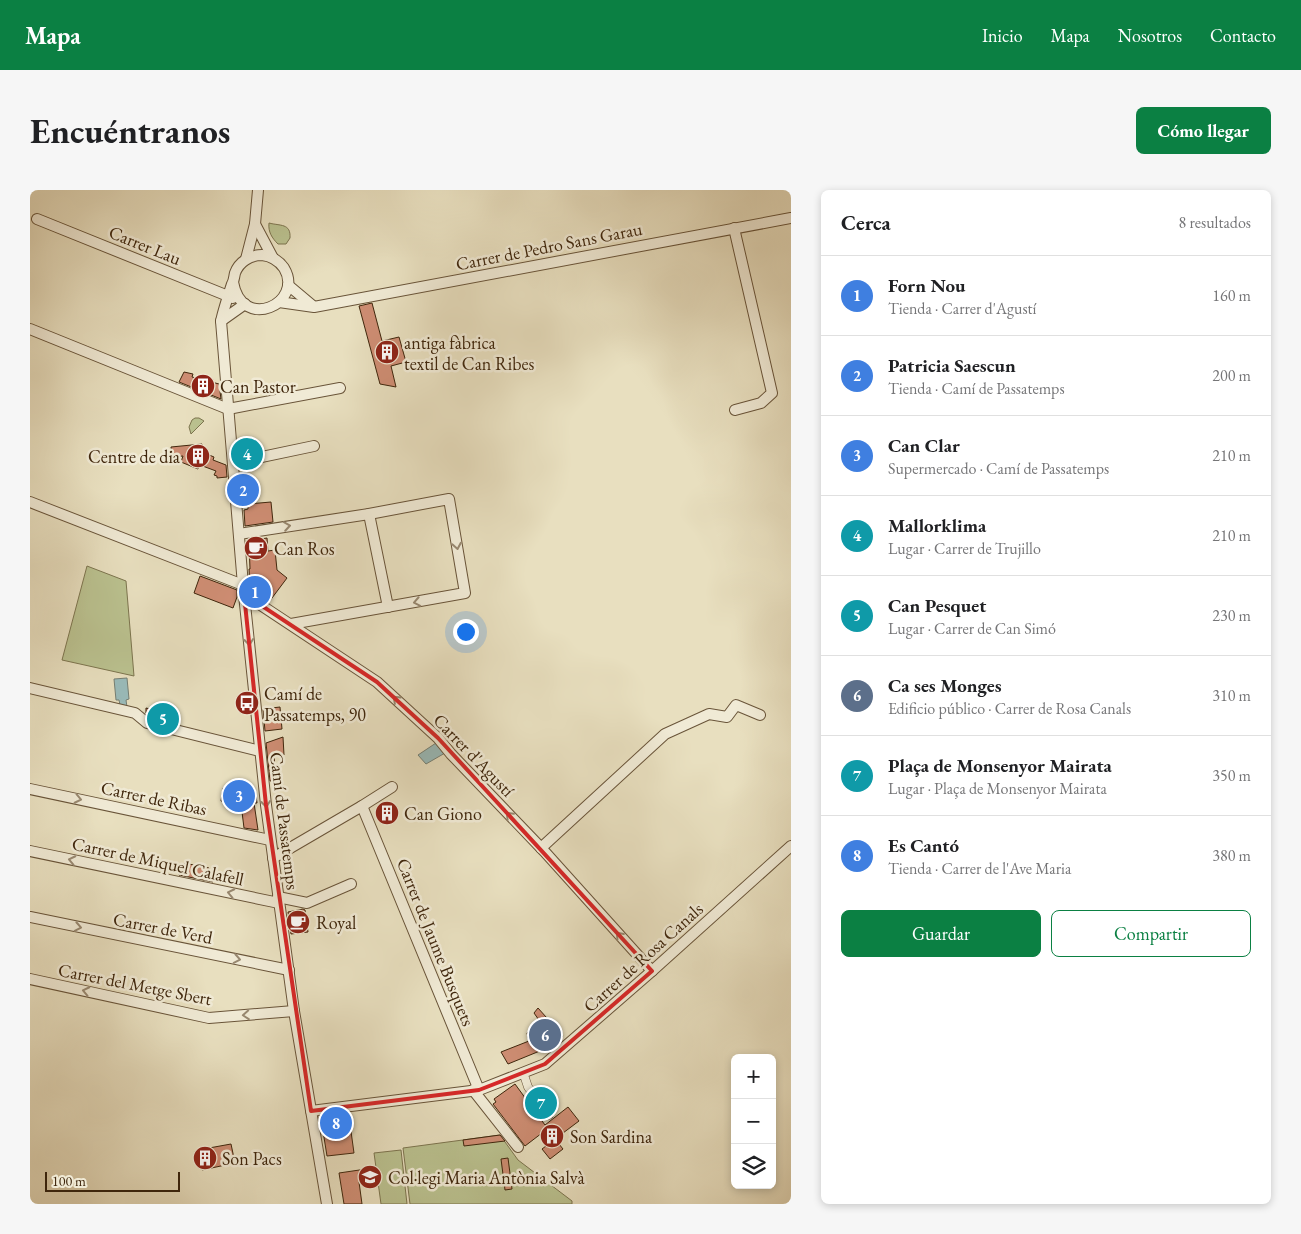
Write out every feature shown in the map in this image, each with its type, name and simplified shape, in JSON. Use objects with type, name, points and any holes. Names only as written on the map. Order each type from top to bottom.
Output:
[{"type":"street","points":[[246,259],[255,224],[258,190]]},
{"type":"street","name":"Carrer de Pedro Sans Garau","points":[[279,302],[314,307],[791,218]]},
{"type":"street","name":"Carrer Lau","points":[[37,219],[243,303]]},
{"type":"street","points":[[233,282],[235,291],[243,303],[253,308],[271,307],[279,302],[286,291],[288,285],[284,269],[273,258],[255,224]]},
{"type":"street","points":[[734,228],[772,393],[761,403],[735,410]]},
{"type":"street","points":[[221,321],[239,265],[246,259],[259,255],[273,258]]},
{"type":"street","points":[[288,285],[314,307]]},
{"type":"street","points":[[221,321],[243,303]]},
{"type":"street","name":"Camí de Passatemps","points":[[221,321],[243,589],[270,840],[294,1011],[327,1204]]},
{"type":"street","points":[[30,329],[228,409],[340,388]]},
{"type":"street","points":[[233,463],[314,446]]},
{"type":"street","points":[[238,534],[369,514],[449,499],[464,593],[291,624]]},
{"type":"street","name":"Carrer d'Agustí","points":[[30,502],[243,589],[377,682],[438,738],[652,971]]},
{"type":"street","points":[[369,514],[388,607]]},
{"type":"street","points":[[30,688],[135,713],[147,723],[260,751]]},
{"type":"street","points":[[541,848],[665,734],[709,714],[727,717],[736,705],[760,715]]},
{"type":"street","points":[[273,858],[392,787]]},
{"type":"street","name":"Carrer de Ribas","points":[[30,789],[270,840]]},
{"type":"street","name":"Carrer de Jaume Busquets","points":[[362,806],[476,1090],[518,1148]]},
{"type":"street","name":"Carrer de Rosa Canals","points":[[311,1111],[476,1090],[545,1064],[791,846]]},
{"type":"street","name":"Carrer de Miquel Calafell","points":[[30,851],[279,900],[307,903],[351,884]]},
{"type":"street","name":"Carrer de Verd","points":[[30,917],[289,970]]},
{"type":"street","name":"Carrer del Metge Sbert","points":[[30,979],[209,1018],[294,1011]]},
{"type":"street","points":[[523,1072],[528,1087],[549,1115]]},
{"type":"highlighted area","points":[[244,594],[377,682],[438,738],[652,971],[545,1064],[479,1090],[311,1111],[266,805]]},
{"type":"green space","points":[[269,223],[287,227],[290,238],[286,244],[278,244],[270,232]]},
{"type":"green space","points":[[195,418],[204,421],[191,434],[189,427]]},
{"type":"green space","points":[[87,566],[126,581],[134,676],[62,660]]},
{"type":"green space","points":[[500,1135],[518,1160],[572,1201],[572,1204],[410,1204],[403,1148]]},
{"type":"green space","points":[[401,1150],[407,1204],[381,1204],[374,1153]]},
{"type":"water","points":[[127,678],[129,699],[126,700],[127,707],[120,705],[119,700],[116,700],[114,679]]},
{"type":"water","points":[[436,743],[445,753],[426,764],[418,755]]},
{"type":"building","name":"antiga fàbrica textil de Can Ribes","points":[[372,303],[382,341],[399,337],[406,362],[391,366],[396,387],[380,384],[359,306]]},
{"type":"building","name":"Can Pastor","points":[[184,372],[193,374],[192,377],[219,384],[221,399],[179,382]]},
{"type":"building","name":"Centre de dia","points":[[202,444],[202,452],[214,457],[213,460],[226,465],[227,477],[217,478],[214,475],[216,471],[200,465],[198,469],[181,462],[183,456],[172,457],[171,447]]},
{"type":"building","points":[[271,502],[273,522],[245,526],[244,510],[248,509],[248,504]]},
{"type":"building","points":[[267,538],[268,551],[275,550],[277,570],[287,578],[269,602],[250,589],[249,569],[249,541]]},
{"type":"building","points":[[200,576],[237,590],[237,597],[233,608],[194,593]]},
{"type":"building","points":[[280,707],[282,729],[265,731],[263,709]]},
{"type":"building","points":[[146,708],[178,716],[176,723],[150,717],[146,713]]},
{"type":"building","points":[[283,737],[284,755],[274,756],[276,780],[270,781],[266,743]]},
{"type":"building","points":[[223,788],[256,796],[257,803],[254,803],[258,830],[244,828],[241,804],[221,801]]},
{"type":"building","points":[[387,805],[391,815],[381,819],[377,809]]},
{"type":"building","points":[[184,863],[209,868],[208,872],[214,874],[213,882],[179,875]]},
{"type":"building","name":"Royal","points":[[305,910],[308,932],[291,934],[288,912]]},
{"type":"building","points":[[538,1008],[563,1036],[552,1046],[508,1064],[501,1052],[529,1041],[527,1033],[541,1023],[534,1013]]},
{"type":"building","points":[[515,1084],[545,1125],[568,1107],[579,1121],[555,1139],[563,1149],[550,1159],[542,1149],[550,1143],[542,1133],[525,1146],[493,1104],[496,1102],[494,1099]]},
{"type":"building","points":[[349,1117],[354,1153],[327,1156],[322,1125],[326,1120]]},
{"type":"building","points":[[500,1135],[505,1141],[464,1146],[463,1140]]},
{"type":"building","name":"Son Pacs","points":[[231,1144],[235,1163],[202,1170],[198,1150]]},
{"type":"building","points":[[508,1158],[512,1189],[505,1190],[501,1159]]},
{"type":"building","points":[[373,1168],[375,1179],[359,1182],[362,1204],[344,1204],[339,1173]]},
{"type":"place","name":"antiga fàbrica textil de Can Ribes","points":[[387,352]]},
{"type":"place","name":"Can Pastor","points":[[203,386]]},
{"type":"place","name":"Mallorklima","points":[[247,454]]},
{"type":"place","name":"Centre de dia","points":[[198,456]]},
{"type":"place","name":"Patricia Saescun","points":[[243,490]]},
{"type":"place","name":"Can Ros","points":[[256,548]]},
{"type":"place","name":"Forn Nou","points":[[255,592]]},
{"type":"place","name":"Camí de Passatemps, 90","points":[[247,703]]},
{"type":"place","name":"Can Pesquet","points":[[163,719]]},
{"type":"place","name":"Can Clar","points":[[239,796]]},
{"type":"place","name":"Can Giono","points":[[387,813]]},
{"type":"place","name":"Royal","points":[[298,922]]},
{"type":"place","name":"Ca ses Monges","points":[[545,1035]]},
{"type":"place","name":"Plaça de Monsenyor Mairata","points":[[541,1103]]},
{"type":"place","name":"Es Cantó","points":[[336,1123]]},
{"type":"place","name":"Son Sardina","points":[[552,1136]]},
{"type":"place","name":"Son Pacs","points":[[205,1158]]},
{"type":"place","name":"Col·legi Maria Antònia Salvà","points":[[370,1177]]}]
